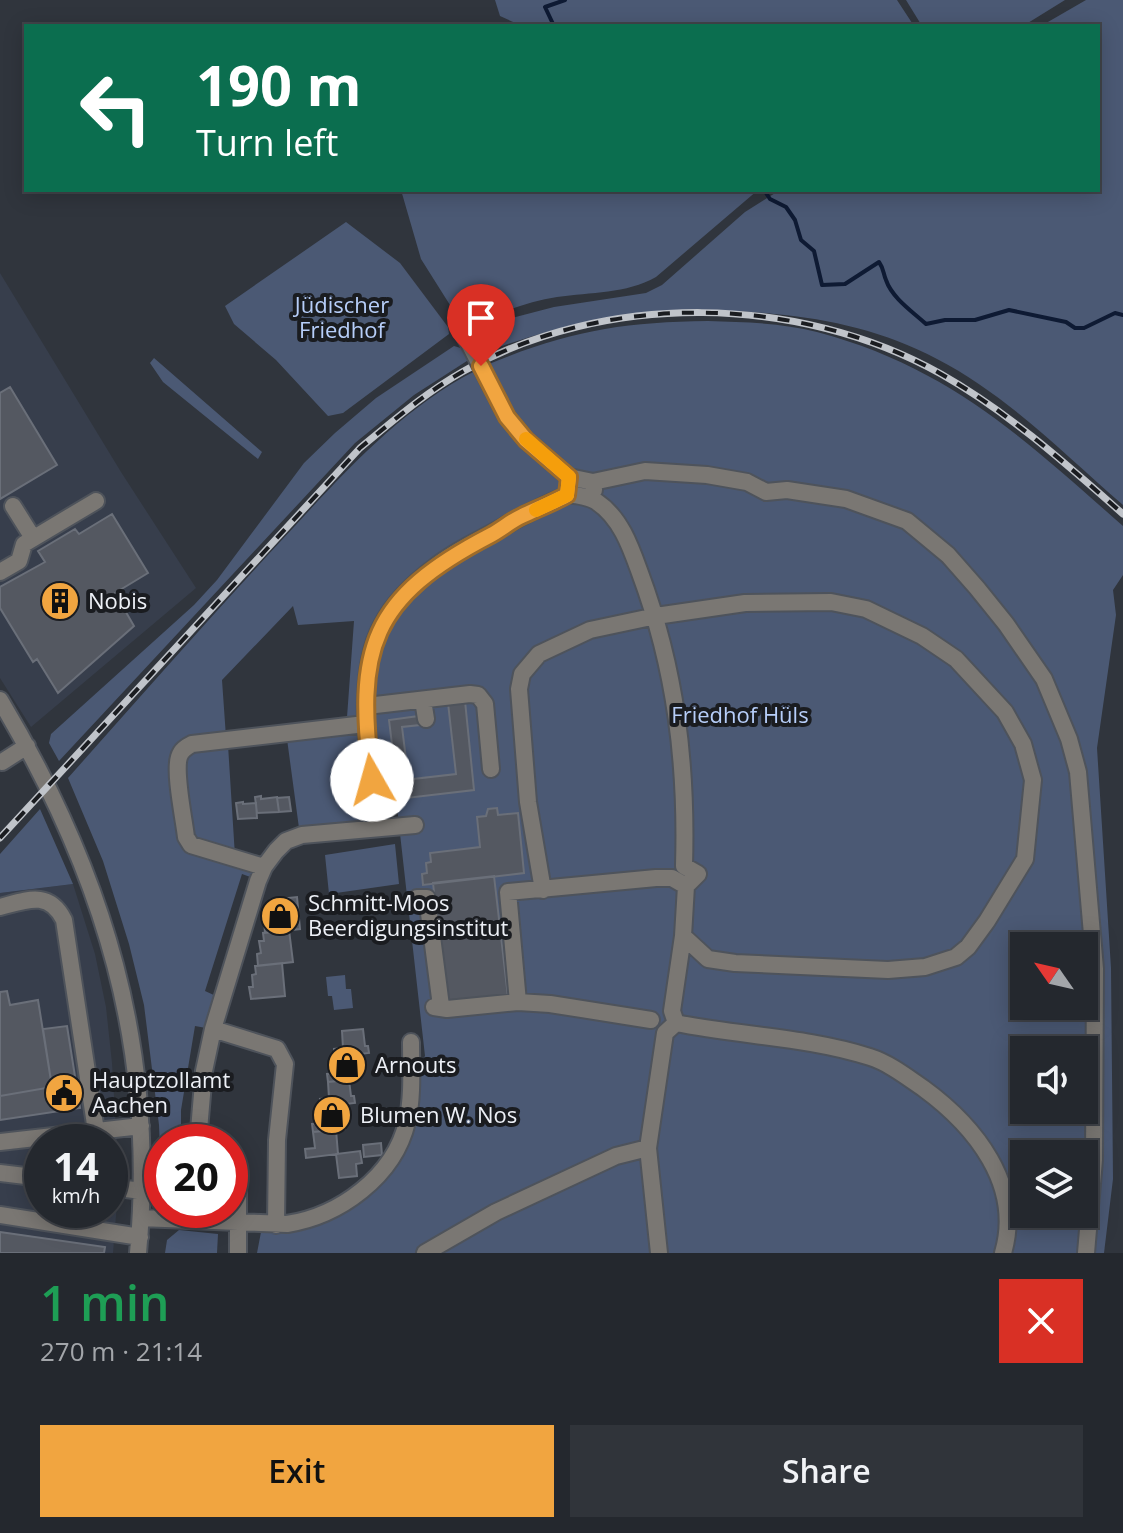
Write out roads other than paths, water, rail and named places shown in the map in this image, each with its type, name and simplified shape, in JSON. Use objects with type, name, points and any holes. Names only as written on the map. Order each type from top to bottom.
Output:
[{"type":"street","points":[[467,339],[507,417],[526,440],[569,477],[593,482],[645,471],[707,475],[747,482],[766,492],[787,490],[846,499],[907,521],[942,549],[977,588],[1044,679],[1069,739],[1078,772],[1095,969],[1094,1160],[1086,1253]]},
{"type":"street","points":[[567,495],[569,477]]},
{"type":"street","points":[[593,482],[595,500]]},
{"type":"street","points":[[378,828],[365,724],[368,670],[381,626],[397,602],[435,566],[463,548],[493,534],[520,516],[567,495],[595,500],[615,518],[630,545],[656,616],[677,707],[685,818],[681,877],[683,936],[648,1148],[659,1253]]},
{"type":"street","points":[[0,572],[19,561],[24,544],[96,501]]},
{"type":"street","points":[[13,506],[33,538]]},
{"type":"street","points":[[543,890],[528,802],[519,689],[522,674],[539,654],[571,638],[656,616],[745,603],[848,603],[882,615],[956,659],[1005,712],[1023,744],[1033,780],[1025,859],[987,921],[968,947],[956,957],[925,967],[866,971],[735,963],[708,959],[683,936]]},
{"type":"street","points":[[367,706],[470,694],[483,698],[491,769]]},
{"type":"street","points":[[0,700],[56,800],[89,879],[112,950],[125,1006],[141,1126],[139,1245],[0,1215]]},
{"type":"street","points":[[423,700],[426,719]]},
{"type":"street","points":[[264,867],[191,845],[186,837],[178,768],[179,756],[184,748],[192,744],[365,724]]},
{"type":"street","points":[[2,762],[27,746]]},
{"type":"street","points":[[200,1124],[204,1071],[213,1029],[264,867],[286,841],[302,835],[415,825]]},
{"type":"street","points":[[518,1002],[508,892],[681,877]]},
{"type":"street","points":[[417,898],[427,898],[438,1006],[447,1009],[518,1002],[550,1004],[671,1022],[836,1047],[873,1058],[908,1077],[942,1101],[968,1126],[1001,1178],[1009,1226],[1003,1253]]},
{"type":"street","points":[[0,907],[32,899],[44,900],[58,908],[64,920],[95,1124]]},
{"type":"street","points":[[678,974],[708,959]]},
{"type":"street","points":[[213,1029],[277,1049],[285,1064],[277,1128],[276,1225]]},
{"type":"street","points":[[248,1223],[276,1225],[308,1221],[335,1210],[369,1184],[398,1145],[407,1123],[411,1042]]},
{"type":"street","points":[[128,1127],[141,1126]]},
{"type":"street","points":[[0,1142],[24,1139]]},
{"type":"street","points":[[425,1253],[496,1212],[616,1156],[648,1148]]},
{"type":"street","points":[[0,1173],[24,1176]]},
{"type":"street","points":[[128,1189],[142,1191]]},
{"type":"street","points":[[238,1253],[239,1228]]},
{"type":"waterway","points":[[553,24],[545,7],[565,0]]},
{"type":"waterway","points":[[765,192],[770,199],[786,207],[795,220],[801,240],[814,251],[822,285],[845,284],[879,262],[893,293],[926,324],[945,320],[975,320],[1009,310],[1084,328],[1115,313],[1123,315]]},
{"type":"railway","points":[[0,838],[360,448],[422,398],[462,372],[518,346],[577,327],[639,316],[702,313],[765,317],[826,329],[886,348],[941,374],[990,405],[1058,457],[1123,514]]},
{"type":"place","name":"Nobis","points":[[60,601]]},
{"type":"place","name":"Schmitt-Moos Beerdigungsinstitut","points":[[280,916]]},
{"type":"place","name":"Arnouts","points":[[347,1065]]},
{"type":"place","name":"Hauptzollamt Aachen","points":[[64,1093]]},
{"type":"place","name":"Blumen W. Nos","points":[[332,1115]]},
{"type":"park label","name":"Jüdischer Friedhof","points":[[342,318]]},
{"type":"park label","name":"Friedhof Hüls","points":[[740,715]]}]
